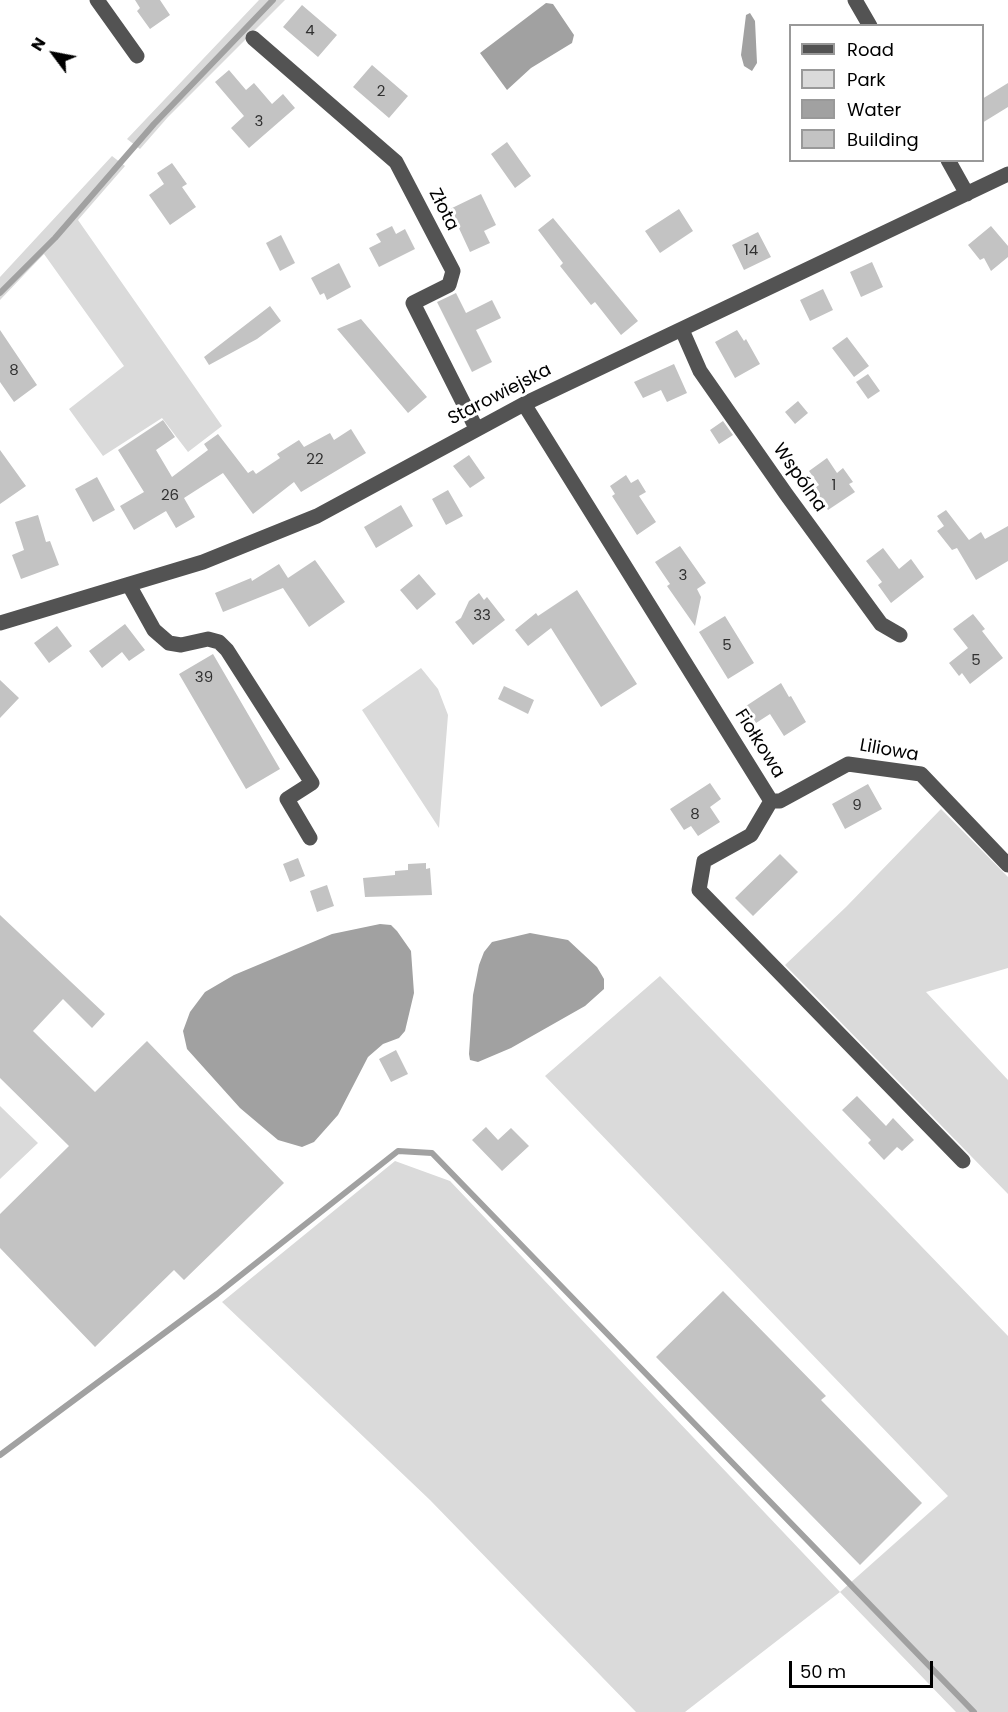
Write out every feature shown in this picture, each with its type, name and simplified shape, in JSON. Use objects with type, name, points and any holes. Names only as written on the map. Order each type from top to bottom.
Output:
[{"type":"street","points":[[97,0],[136,56]]},
{"type":"street","points":[[855,0],[869,24]]},
{"type":"street","name":"Złota","points":[[253,38],[396,162],[453,271],[449,285],[413,303],[476,428]]},
{"type":"street","points":[[949,162],[966,194]]},
{"type":"street","name":"Starowiejska","points":[[0,623],[203,562],[317,516],[524,404],[1008,174]]},
{"type":"street","name":"Wspólna","points":[[682,330],[700,371],[786,495],[881,624],[900,635]]},
{"type":"street","name":"Fiołkowa","points":[[524,404],[771,801],[752,835],[704,861],[699,890],[963,1161]]},
{"type":"street","points":[[129,585],[154,630],[169,643],[181,645],[208,639],[219,642],[227,650],[312,783],[287,799],[310,838]]},
{"type":"street","name":"Liliowa","points":[[771,801],[780,801],[848,764],[921,774],[1008,864]]},
{"type":"green space","points":[[259,0],[285,0],[168,117],[140,149],[127,139]]},
{"type":"green space","points":[[112,156],[125,166],[78,220],[222,426],[188,452],[162,418],[103,456],[69,409],[124,366],[44,254],[0,300],[0,277]]},
{"type":"green space","points":[[421,668],[438,689],[448,715],[439,828],[362,710]]},
{"type":"green space","points":[[941,809],[1008,877],[1008,968],[926,992],[1008,1080],[1008,1194],[785,965],[846,907]]},
{"type":"green space","points":[[660,976],[1008,1336],[1008,1712],[956,1712],[840,1592],[948,1496],[545,1076]]},
{"type":"green space","points":[[0,1106],[38,1143],[0,1179]]},
{"type":"green space","points":[[395,1161],[450,1181],[840,1592],[685,1712],[636,1712],[430,1500],[222,1302]]},
{"type":"water","points":[[546,3],[553,4],[574,35],[572,43],[531,68],[507,90],[480,53]]},
{"type":"water","points":[[750,13],[755,21],[757,63],[752,71],[744,66],[741,55],[746,15]]},
{"type":"water","points":[[380,924],[391,925],[411,951],[414,993],[405,1031],[399,1038],[383,1044],[368,1057],[338,1115],[314,1142],[302,1147],[278,1140],[240,1108],[187,1049],[183,1031],[190,1012],[205,992],[234,975],[332,934]]},
{"type":"water","points":[[530,933],[568,940],[597,967],[604,979],[604,989],[585,1006],[511,1048],[478,1062],[470,1060],[473,995],[484,952],[492,942]]},
{"type":"building","points":[[135,0],[160,0],[170,15],[150,29],[137,11],[140,8]]},
{"type":"building","points":[[302,5],[337,35],[318,57],[283,27]]},
{"type":"building","points":[[372,65],[408,96],[389,118],[353,87]]},
{"type":"building","points":[[229,70],[246,90],[254,83],[272,104],[283,94],[295,108],[249,148],[231,128],[244,116],[215,82]]},
{"type":"building","points":[[1008,83],[1008,107],[984,122],[984,98]]},
{"type":"building","points":[[507,142],[531,176],[515,188],[491,154]]},
{"type":"building","points":[[172,163],[187,184],[182,187],[196,207],[170,225],[149,195],[164,184],[157,173]]},
{"type":"building","points":[[481,194],[496,225],[484,231],[490,243],[470,252],[450,209]]},
{"type":"building","points":[[679,209],[693,231],[660,253],[645,231]]},
{"type":"building","points":[[553,218],[638,321],[621,335],[595,302],[591,305],[560,266],[563,263],[538,230]]},
{"type":"building","points":[[392,226],[396,234],[405,229],[415,249],[379,267],[369,248],[381,242],[376,234]]},
{"type":"building","points":[[991,226],[1008,246],[1008,257],[991,271],[984,258],[980,260],[968,245]]},
{"type":"building","points":[[758,232],[771,257],[744,270],[732,245]]},
{"type":"building","points":[[281,235],[295,263],[280,271],[266,243]]},
{"type":"building","points":[[872,262],[883,287],[861,297],[850,272]]},
{"type":"building","points":[[339,263],[351,287],[327,300],[324,293],[320,295],[311,278]]},
{"type":"building","points":[[823,289],[833,310],[810,321],[800,300]]},
{"type":"building","points":[[456,293],[466,313],[492,300],[501,318],[476,330],[492,362],[472,372],[437,302]]},
{"type":"building","points":[[270,306],[281,321],[257,339],[209,365],[204,357]]},
{"type":"building","points":[[361,319],[427,397],[408,413],[337,329]]},
{"type":"building","points":[[0,330],[37,385],[14,402],[0,382]]},
{"type":"building","points":[[737,330],[744,341],[746,339],[760,364],[735,378],[715,342]]},
{"type":"building","points":[[847,337],[869,366],[854,377],[832,348]]},
{"type":"building","points":[[674,364],[687,393],[667,402],[661,390],[643,398],[634,382]]},
{"type":"building","points":[[868,374],[880,391],[868,399],[856,382]]},
{"type":"building","points":[[798,401],[808,413],[795,424],[785,412]]},
{"type":"building","points":[[163,420],[175,437],[156,450],[172,477],[208,450],[204,444],[218,434],[248,473],[253,470],[256,474],[280,458],[277,454],[299,440],[304,447],[330,433],[334,440],[351,429],[366,453],[301,492],[294,482],[253,514],[223,473],[184,498],[195,517],[176,528],[166,511],[134,530],[120,506],[144,492],[118,450]]},
{"type":"building","points":[[723,421],[733,435],[719,444],[710,430]]},
{"type":"building","points":[[0,450],[26,486],[0,504]]},
{"type":"building","points":[[469,455],[485,478],[470,488],[453,466]]},
{"type":"building","points":[[827,458],[837,473],[843,468],[853,482],[849,484],[855,492],[828,510],[818,495],[820,494],[816,487],[819,485],[809,471]]},
{"type":"building","points":[[626,475],[631,483],[638,479],[646,492],[639,496],[656,522],[637,535],[612,496],[615,494],[610,486]]},
{"type":"building","points":[[97,477],[115,510],[93,522],[75,489]]},
{"type":"building","points":[[448,490],[463,516],[446,525],[432,499]]},
{"type":"building","points":[[401,505],[413,526],[376,548],[364,527]]},
{"type":"building","points":[[946,510],[969,540],[981,532],[985,539],[1008,526],[1008,561],[976,580],[957,548],[952,550],[937,531],[944,526],[937,516]]},
{"type":"building","points":[[38,515],[46,542],[50,541],[59,565],[21,579],[12,555],[24,550],[15,522]]},
{"type":"building","points":[[680,546],[706,583],[697,589],[701,597],[695,626],[667,586],[670,584],[655,562]]},
{"type":"building","points":[[883,548],[899,569],[911,559],[924,577],[891,603],[878,585],[882,582],[866,561]]},
{"type":"building","points":[[315,560],[345,602],[309,627],[283,588],[223,612],[215,593],[251,578],[252,581],[279,564],[288,578]]},
{"type":"building","points":[[419,574],[436,594],[417,610],[400,590]]},
{"type":"building","points":[[577,590],[637,684],[601,707],[551,628],[528,646],[515,630],[536,613],[538,616]]},
{"type":"building","points":[[479,593],[484,600],[487,597],[505,620],[473,645],[455,622],[461,618],[469,601]]},
{"type":"building","points":[[973,614],[985,629],[982,631],[1003,658],[970,684],[962,673],[959,676],[949,663],[968,648],[953,629]]},
{"type":"building","points":[[725,616],[754,663],[728,679],[699,632]]},
{"type":"building","points":[[125,624],[145,650],[129,661],[122,652],[102,668],[89,651]]},
{"type":"building","points":[[57,626],[72,646],[49,663],[34,643]]},
{"type":"building","points":[[213,654],[280,769],[246,789],[179,674]]},
{"type":"building","points":[[0,680],[19,698],[0,718]]},
{"type":"building","points":[[781,683],[806,722],[784,736],[770,714],[756,723],[746,706]]},
{"type":"building","points":[[504,686],[534,700],[528,714],[498,699]]},
{"type":"building","points":[[710,783],[721,799],[710,807],[720,822],[698,836],[691,826],[684,830],[670,809]]},
{"type":"building","points":[[868,784],[882,809],[845,829],[832,804]]},
{"type":"building","points":[[780,854],[798,872],[753,916],[735,898]]},
{"type":"building","points":[[298,858],[305,876],[290,882],[283,864]]},
{"type":"building","points":[[426,863],[426,869],[430,868],[432,895],[365,897],[363,878],[395,875],[395,871],[408,870],[408,864]]},
{"type":"building","points":[[327,885],[334,906],[317,912],[310,891]]},
{"type":"building","points":[[0,915],[105,1014],[92,1028],[63,999],[33,1031],[95,1092],[147,1041],[284,1183],[184,1280],[174,1270],[95,1347],[0,1248],[0,1214],[69,1146],[0,1078]]},
{"type":"building","points":[[396,1050],[408,1074],[391,1082],[379,1059]]},
{"type":"building","points":[[857,1096],[886,1126],[893,1118],[914,1140],[902,1151],[897,1147],[884,1160],[868,1143],[871,1140],[842,1110]]},
{"type":"building","points":[[486,1127],[498,1140],[511,1128],[529,1146],[502,1171],[472,1140]]},
{"type":"building","points":[[723,1291],[826,1396],[821,1400],[922,1503],[860,1565],[656,1357]]},
{"type":"waterway","points":[[0,293],[55,238],[154,124],[273,0]]},
{"type":"waterway","points":[[0,1455],[217,1294],[398,1151],[432,1153],[974,1712]]}]
